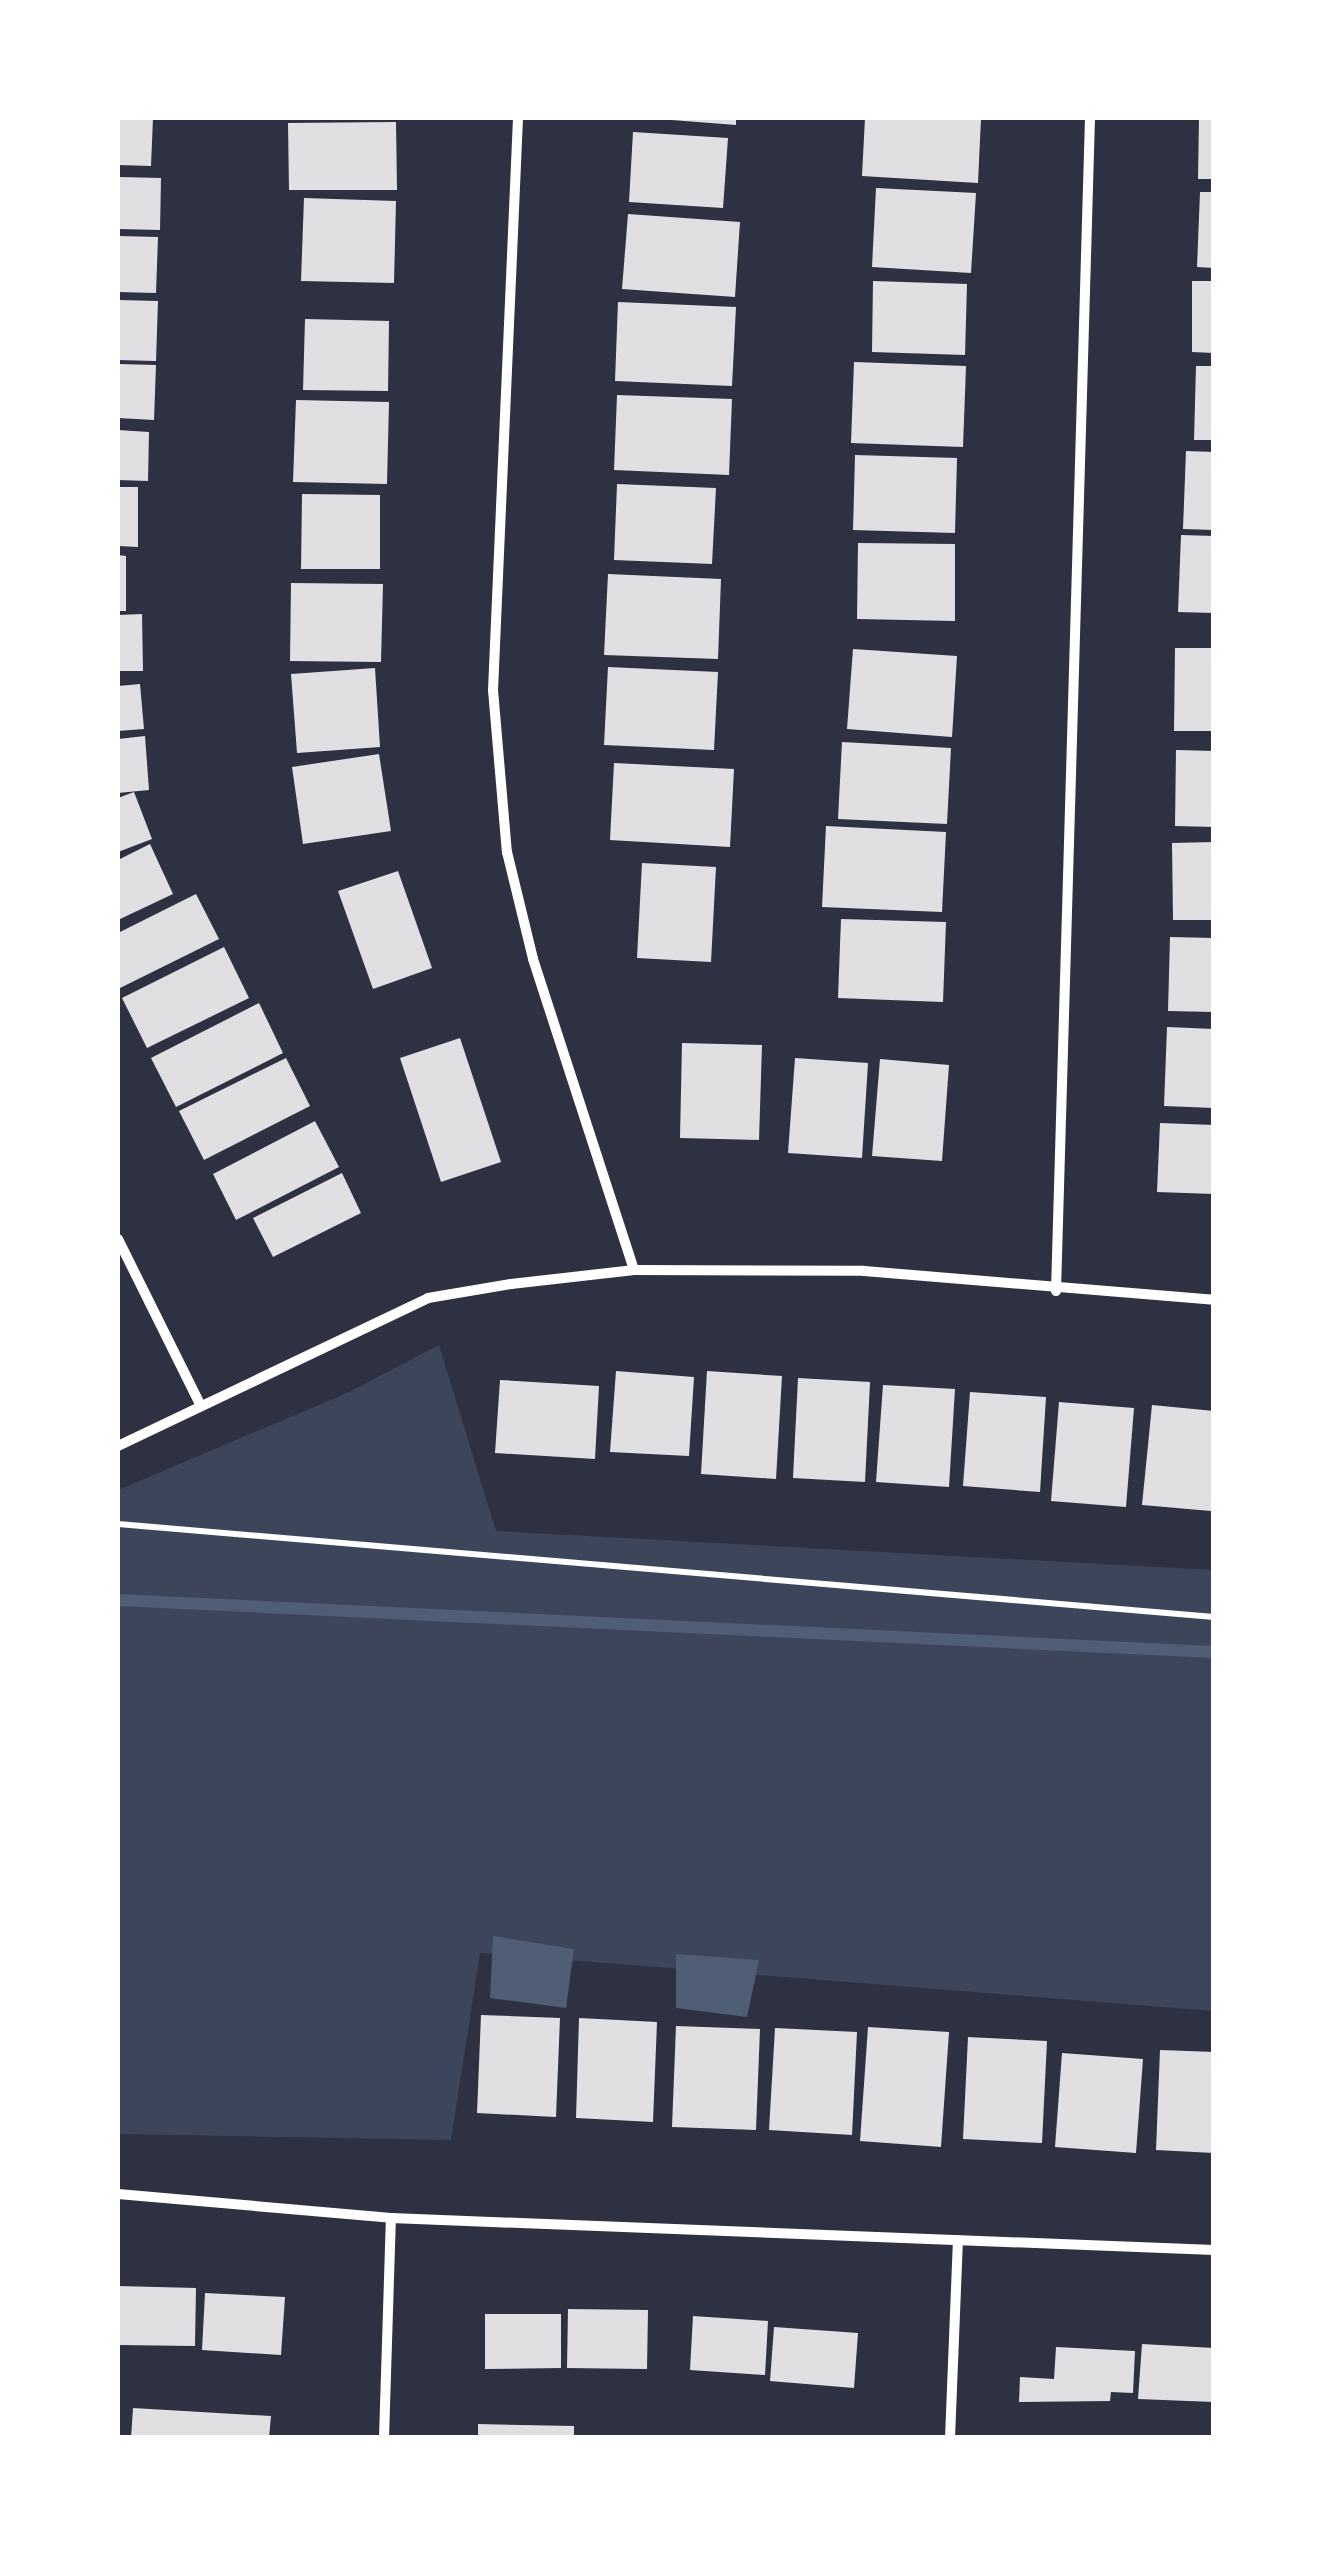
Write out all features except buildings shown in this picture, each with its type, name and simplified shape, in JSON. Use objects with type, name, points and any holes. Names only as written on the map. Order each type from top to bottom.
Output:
[{"type":"street","points":[[518,118],[493,690],[508,852],[533,959],[634,1270]]},
{"type":"street","points":[[1056,1292],[1090,118]]},
{"type":"street","points":[[118,1239],[200,1402]]},
{"type":"street","points":[[118,1446],[200,1402],[428,1298],[634,1270],[864,1271],[1056,1292],[1214,1300]]},
{"type":"street","points":[[118,2194],[391,2218],[1214,2250]]},
{"type":"street","points":[[384,2438],[391,2218]]},
{"type":"street","points":[[950,2438],[958,2240]]},
{"type":"path","points":[[118,1524],[1214,1618]]},
{"type":"shaded area","points":[[439,1345],[496,1531],[1213,1570],[1213,2011],[480,1953],[451,2140],[118,2134],[118,1490],[347,1393]]},
{"type":"shaded area","points":[[493,1936],[574,1949],[566,2008],[490,1998]]},
{"type":"shaded area","points":[[676,1954],[759,1960],[747,2017],[676,2008]]},
{"type":"waterway","points":[[118,1600],[1214,1652]]}]
